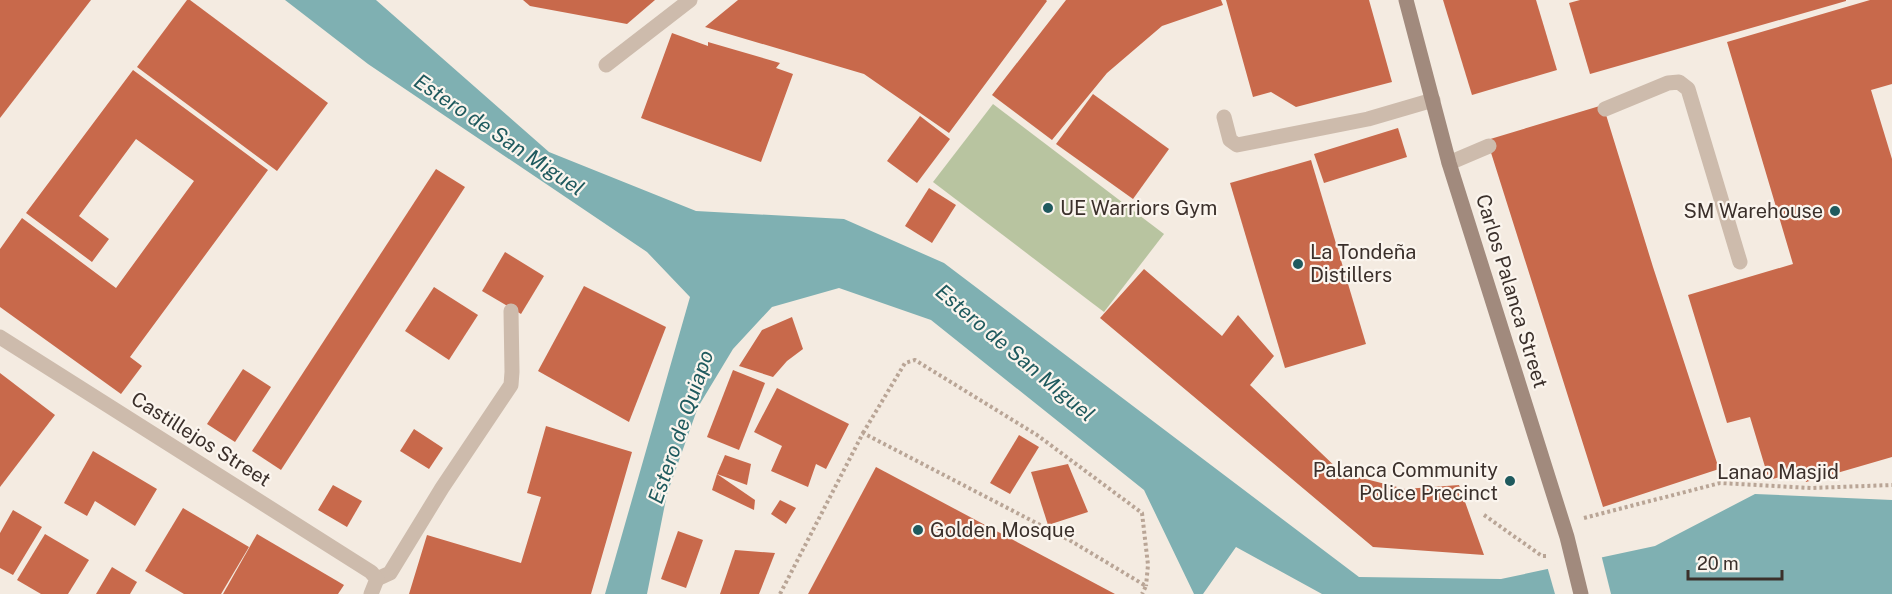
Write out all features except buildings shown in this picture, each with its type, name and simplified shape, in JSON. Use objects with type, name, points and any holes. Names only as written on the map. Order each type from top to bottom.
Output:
[{"type":"street","points":[[606,65],[690,0]]},
{"type":"street","name":"Carlos Palanca Street","points":[[1406,0],[1449,163],[1567,537],[1581,594]]},
{"type":"street","points":[[1605,109],[1668,83],[1679,82],[1688,89],[1740,262]]},
{"type":"street","points":[[1224,117],[1230,140],[1237,145],[1368,119],[1433,100]]},
{"type":"street","points":[[1449,163],[1489,146]]},
{"type":"street","points":[[371,594],[377,579],[390,573],[442,488],[511,385],[511,311]]},
{"type":"street","name":"Castillejos Street","points":[[0,337],[371,572],[377,579]]},
{"type":"path","points":[[780,594],[863,433],[905,363],[915,360],[1037,435],[1143,513],[1148,565],[1146,586],[1142,594]]},
{"type":"path","points":[[863,433],[1071,541],[1146,586]]},
{"type":"path","name":"Lanao Masjid","points":[[1595,514],[1720,483],[1811,488],[1892,485]]},
{"type":"path","points":[[1484,515],[1542,556]]},
{"type":"green space","name":"UE Warriors Gym","points":[[993,104],[1164,234],[1104,312],[933,182]]},
{"type":"water","points":[[285,0],[376,0],[549,152],[696,211],[844,219],[944,263],[1359,577],[1501,579],[1655,546],[1755,494],[1892,500],[1892,594],[1322,594],[1236,547],[1203,594],[1194,594],[1144,490],[931,320],[839,288],[772,307],[733,349],[698,407],[667,494],[647,594],[605,594],[690,297],[647,252],[368,64]]},
{"type":"pier","points":[[1601,554],[1611,594],[1555,594],[1547,566]]},
{"type":"place","name":"UE Warriors Gym","points":[[1048,208]]},
{"type":"place","name":"SM Warehouse","points":[[1835,211]]},
{"type":"place","name":"La Tondeña Distillers","points":[[1298,264]]},
{"type":"place","name":"Palanca Community Police Precinct","points":[[1510,481]]},
{"type":"place","name":"Golden Mosque","points":[[918,530]]},
{"type":"water label","name":"Estero de San Miguel","points":[[499,135]]},
{"type":"water label","name":"Estero de San Miguel","points":[[1015,353]]},
{"type":"water label","name":"Estero de Quiapo","points":[[681,427]]}]
